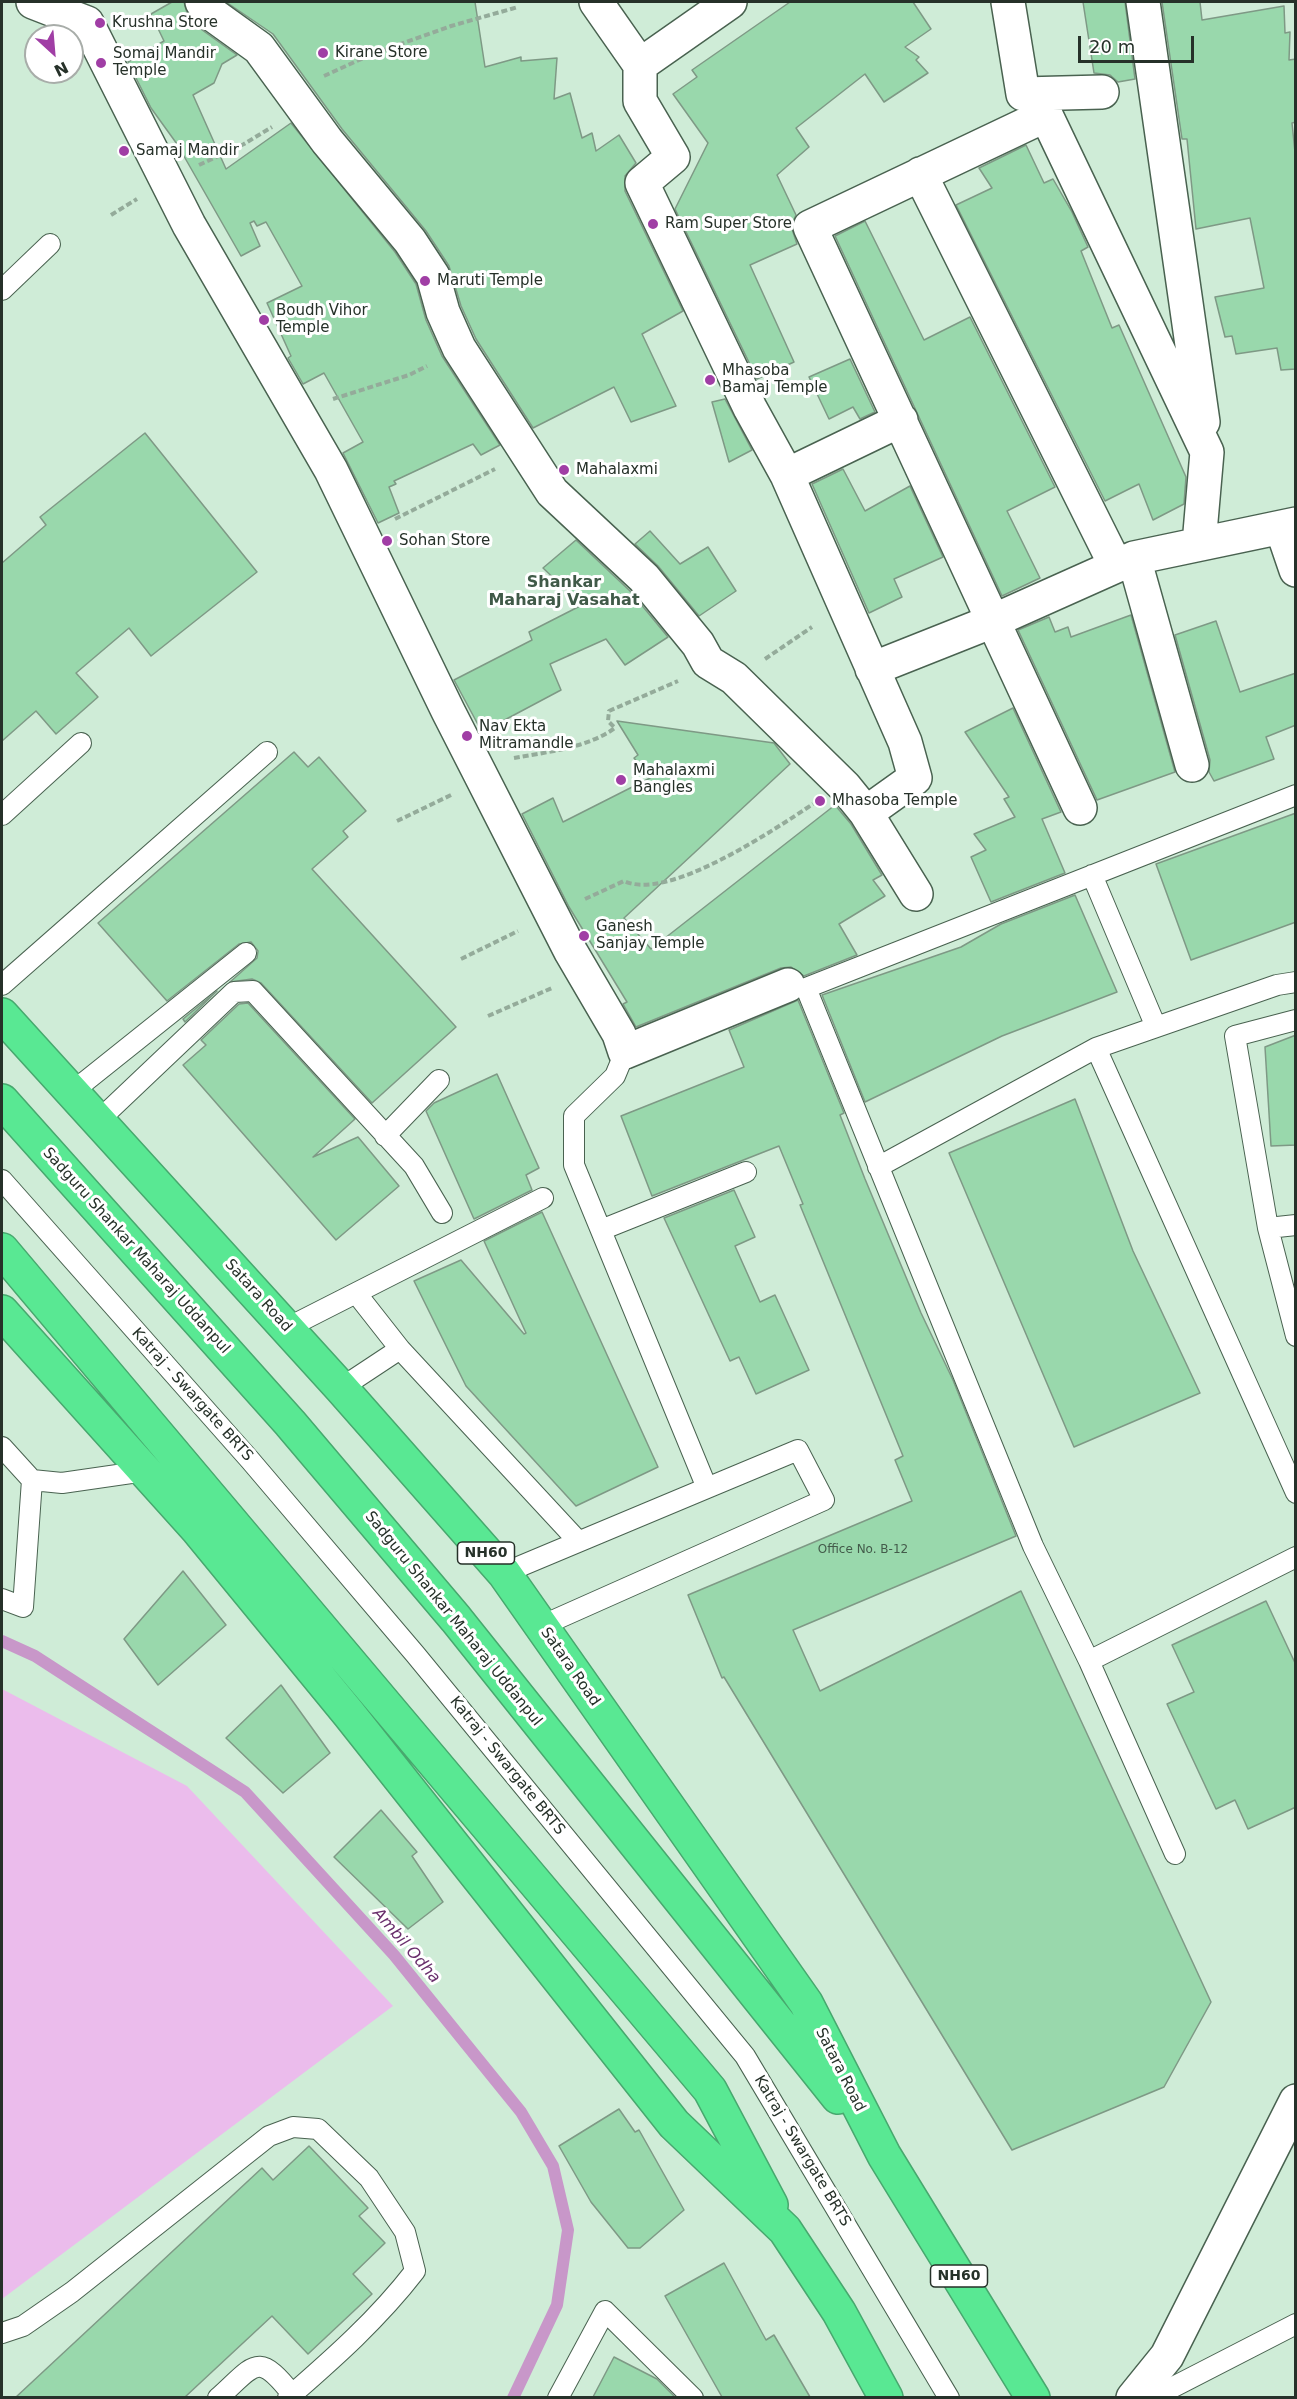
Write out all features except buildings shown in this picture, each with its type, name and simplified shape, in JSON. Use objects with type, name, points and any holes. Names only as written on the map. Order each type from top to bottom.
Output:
[{"type":"highway","name":"Satara Road","points":[[2,1015],[341,1388],[504,1573],[806,2003],[884,2155],[1034,2397]]},
{"type":"highway","name":"Sadguru Shankar Maharaj Uddanpul","points":[[2,1101],[290,1424],[456,1619],[884,2155]]},
{"type":"highway","points":[[2,1250],[710,2090],[785,2230],[838,2312],[886,2397]]},
{"type":"highway","points":[[2,1312],[198,1530],[349,1714],[674,2124],[785,2230]]},
{"type":"street","points":[[33,2],[87,23],[167,181],[331,470],[484,780],[572,952],[618,1034],[625,1053],[788,985]]},
{"type":"street","points":[[202,2],[209,12],[259,48],[290,87],[291,94],[410,241],[433,276],[443,312],[459,348],[552,492],[644,578],[721,670],[845,787],[866,813],[916,894]]},
{"type":"street","points":[[596,2],[640,65],[640,102],[673,157],[642,183],[750,408],[787,475],[904,742],[915,778],[866,813]]},
{"type":"street","points":[[640,65],[730,2]]},
{"type":"street","points":[[1008,2],[1023,94],[1102,92]]},
{"type":"street","points":[[1143,2],[1207,452],[1199,544]]},
{"type":"street","points":[[1080,808],[810,227],[1046,115],[1207,452]]},
{"type":"street","points":[[920,174],[1125,562],[1192,765]]},
{"type":"street","points":[[787,475],[901,420]]},
{"type":"street","points":[[872,669],[993,621],[1125,562],[1199,544],[1289,527],[1296,570]]},
{"type":"street","points":[[1133,2397],[1167,2356],[1296,2102]]},
{"type":"lane","points":[[2,290],[50,244]]},
{"type":"lane","points":[[2,815],[81,743]]},
{"type":"lane","points":[[2,985],[267,752]]},
{"type":"lane","points":[[1175,1854],[1089,1661],[1033,1546],[806,988],[1296,795]]},
{"type":"lane","points":[[1092,875],[1156,1027]]},
{"type":"lane","points":[[72,1092],[246,953]]},
{"type":"lane","points":[[878,1167],[1096,1048],[1277,985],[1296,982]]},
{"type":"lane","points":[[98,1121],[234,992],[253,992],[414,1166],[442,1213]]},
{"type":"lane","points":[[1296,1020],[1234,1036],[1268,1228],[1296,1336]]},
{"type":"lane","points":[[1096,1048],[1296,1493]]},
{"type":"lane","points":[[625,1053],[615,1076],[574,1116],[574,1165],[707,1488]]},
{"type":"lane","points":[[385,1136],[439,1080]]},
{"type":"lane","points":[[601,1230],[746,1172]]},
{"type":"lane","name":"Katraj - Swargate BRTS","points":[[2,1180],[250,1460],[393,1628],[745,2056],[949,2397]]},
{"type":"lane","points":[[287,1328],[543,1198]]},
{"type":"lane","points":[[1268,1228],[1296,1225]]},
{"type":"lane","points":[[356,1293],[399,1349],[578,1541]]},
{"type":"lane","points":[[341,1388],[399,1349]]},
{"type":"lane","points":[[2,1447],[32,1480],[62,1483],[145,1471]]},
{"type":"lane","points":[[504,1573],[798,1450],[824,1500],[541,1626]]},
{"type":"lane","points":[[2,1599],[23,1607],[32,1480]]},
{"type":"lane","points":[[1089,1661],[1296,1557]]},
{"type":"lane","points":[[2,2333],[23,2326],[72,2292],[268,2136],[293,2127],[318,2129],[369,2178],[405,2232],[415,2271],[394,2299],[344,2349],[290,2396],[272,2370],[262,2366],[250,2369],[218,2397]]},
{"type":"lane","points":[[558,2397],[605,2311],[693,2397]]},
{"type":"lane","points":[[1152,2397],[1296,2324]]},
{"type":"path","points":[[167,181],[244,144],[276,124],[291,94],[370,54],[451,26],[518,7]]},
{"type":"path","points":[[291,401],[332,393],[333,399],[342,399],[370,386],[408,375],[459,348]]},
{"type":"path","points":[[362,533],[413,512],[497,468],[524,451]]},
{"type":"path","points":[[397,821],[484,780],[512,759],[547,753],[605,736],[615,728],[608,721],[609,711],[705,668],[721,670],[813,629],[808,620]]},
{"type":"path","points":[[461,959],[624,881],[632,885],[661,884],[681,879],[746,846],[845,787]]},
{"type":"path","points":[[488,1016],[522,1004],[585,972]]},
{"type":"shaded area","points":[[2,1689],[187,1786],[393,2006],[2,2299]]},
{"type":"waterway","name":"Ambil Odha","points":[[2,1641],[35,1656],[245,1792],[394,1955],[521,2112],[553,2166],[568,2230],[557,2305],[513,2398]]},
{"type":"place","name":"Krushna Store","points":[[100,23]]},
{"type":"place","name":"Kirane Store","points":[[323,53]]},
{"type":"place","name":"Somaj Mandir Temple","points":[[101,63]]},
{"type":"place","name":"Samaj Mandir","points":[[124,151]]},
{"type":"place","name":"Ram Super Store","points":[[653,224]]},
{"type":"place","name":"Maruti Temple","points":[[425,281]]},
{"type":"place","name":"Boudh Vihor Temple","points":[[264,320]]},
{"type":"place","name":"Mhasoba Bamaj Temple","points":[[710,380]]},
{"type":"place","name":"Mahalaxmi","points":[[564,470]]},
{"type":"place","name":"Sohan Store","points":[[387,541]]},
{"type":"place","name":"Nav Ekta Mitramandle","points":[[467,736]]},
{"type":"place","name":"Mahalaxmi Bangles","points":[[621,780]]},
{"type":"place","name":"Mhasoba Temple","points":[[820,801]]},
{"type":"place","name":"Ganesh Sanjay Temple","points":[[584,936]]},
{"type":"district","name":"Shankar Maharaj Vasahat","points":[[564,592]]}]
